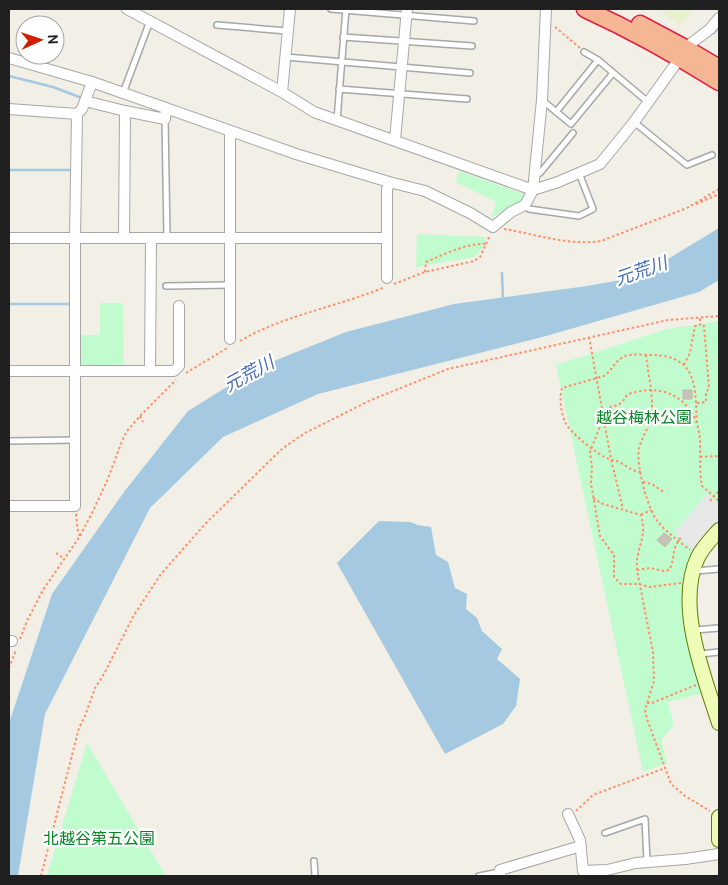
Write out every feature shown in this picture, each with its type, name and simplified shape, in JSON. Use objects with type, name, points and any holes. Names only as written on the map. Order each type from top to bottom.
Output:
[{"type":"highway","points":[[585,9],[719,68]]},
{"type":"highway","points":[[611,9],[683,53],[719,82]]},
{"type":"main road","points":[[719,530],[698,556],[692,571],[689,593],[693,630],[719,723]]},
{"type":"main road","points":[[717,815],[719,840]]},
{"type":"street","points":[[127,9],[143,12],[151,21],[282,92],[314,112],[533,190],[600,164],[634,122],[683,53],[710,29],[719,18]]},
{"type":"street","points":[[282,92],[290,9]]},
{"type":"street","points":[[9,58],[123,93],[166,114],[389,182],[425,191],[470,213],[493,227],[511,212],[526,204],[533,190],[542,100],[546,9]]},
{"type":"street","points":[[395,140],[406,12]]},
{"type":"street","points":[[9,506],[76,506],[75,238],[77,114],[82,109],[92,82]]},
{"type":"street","points":[[85,101],[125,111],[166,114]]},
{"type":"street","points":[[9,109],[77,114]]},
{"type":"street","points":[[124,238],[125,111]]},
{"type":"street","points":[[230,132],[230,339]]},
{"type":"street","points":[[387,278],[386,190],[389,182]]},
{"type":"street","points":[[9,238],[387,238]]},
{"type":"street","points":[[150,371],[151,238]]},
{"type":"street","points":[[9,371],[174,371],[178,366],[179,306]]},
{"type":"street","points":[[568,814],[580,846],[584,871],[607,873],[647,862],[719,854]]},
{"type":"street","points":[[500,874],[500,870],[580,846]]},
{"type":"lane","points":[[331,9],[406,12],[474,21]]},
{"type":"lane","points":[[337,120],[346,9]]},
{"type":"lane","points":[[123,93],[151,21]]},
{"type":"lane","points":[[217,25],[288,31]]},
{"type":"lane","points":[[343,37],[472,46]]},
{"type":"lane","points":[[584,52],[598,60],[648,102]]},
{"type":"lane","points":[[285,57],[470,73]]},
{"type":"lane","points":[[556,112],[598,60]]},
{"type":"lane","points":[[542,100],[571,124],[613,73]]},
{"type":"lane","points":[[340,89],[467,99]]},
{"type":"lane","points":[[166,114],[167,238]]},
{"type":"lane","points":[[634,122],[686,165],[712,155]]},
{"type":"lane","points":[[534,175],[540,172],[573,133]]},
{"type":"lane","points":[[526,204],[529,209],[579,216],[594,209],[579,173]]},
{"type":"lane","points":[[166,286],[230,285]]},
{"type":"lane","points":[[9,441],[75,440]]},
{"type":"lane","points":[[692,571],[719,570]]},
{"type":"lane","points":[[693,630],[719,628]]},
{"type":"lane","points":[[699,654],[719,652]]},
{"type":"lane","points":[[605,834],[645,819],[647,862]]},
{"type":"lane","points":[[314,861],[315,876]]},
{"type":"lane","points":[[479,876],[500,874]]},
{"type":"path","points":[[546,23],[555,27],[584,52]]},
{"type":"path","points":[[687,208],[719,189]]},
{"type":"path","points":[[184,374],[266,327],[361,297],[425,272],[474,261],[480,257],[493,227],[572,242],[591,243],[619,235],[719,194]]},
{"type":"path","points":[[425,272],[426,262],[453,250],[487,244]]},
{"type":"path","points":[[41,876],[79,728],[94,688],[104,674],[134,615],[161,574],[206,523],[283,448],[305,433],[371,400],[448,369],[668,320],[719,316]]},
{"type":"path","points":[[700,317],[700,326]]},
{"type":"path","points":[[684,365],[692,346],[695,326],[704,326],[709,388],[706,393],[706,402],[696,403]]},
{"type":"path","points":[[589,337],[611,460],[623,510]]},
{"type":"path","points":[[646,355],[652,411],[650,424],[640,447],[643,482],[652,510],[661,526],[690,550]]},
{"type":"path","points":[[641,472],[634,471],[618,461],[611,460],[592,448],[568,428],[565,422],[560,393],[562,388],[610,373],[616,362],[622,357],[664,355],[676,359],[684,365],[696,387],[702,486],[719,501]]},
{"type":"path","points":[[9,668],[27,621],[43,590],[80,536],[107,480],[122,441],[140,416],[179,377]]},
{"type":"path","points":[[682,583],[649,587],[639,584],[621,584],[614,577],[614,555],[600,536],[593,498],[591,483],[592,448],[603,415],[607,409],[622,402],[631,393],[662,390],[684,403],[698,426]]},
{"type":"path","points":[[140,416],[143,422]]},
{"type":"path","points":[[700,457],[718,456],[719,458]]},
{"type":"path","points":[[643,482],[652,484],[665,493]]},
{"type":"path","points":[[710,501],[719,491]]},
{"type":"path","points":[[593,498],[603,504],[641,515],[652,510]]},
{"type":"path","points":[[76,506],[80,536]]},
{"type":"path","points":[[641,515],[644,524],[644,536],[638,553],[637,570],[654,652],[654,682],[645,710],[647,720],[664,768],[675,789],[717,815]]},
{"type":"path","points":[[637,570],[650,568],[664,572],[669,570],[674,547],[682,536]]},
{"type":"path","points":[[56,553],[64,559]]},
{"type":"path","points":[[647,703],[652,703],[700,683]]},
{"type":"path","points":[[568,814],[579,809],[594,795],[664,768]]},
{"type":"green space","points":[[658,9],[695,9],[680,26]]},
{"type":"green space","points":[[459,171],[526,195],[523,200],[491,218],[496,202],[456,182]]},
{"type":"green space","points":[[417,234],[486,237],[482,249],[474,257],[416,267]]},
{"type":"green space","points":[[100,303],[123,303],[124,369],[77,369],[76,335],[100,335]]},
{"type":"green space","name":"越谷梅林公園","points":[[718,321],[719,522],[696,551],[688,568],[705,693],[668,702],[674,725],[661,740],[667,763],[643,772],[556,365],[667,329]]},
{"type":"green space","name":"北越谷第五公園","points":[[87,743],[166,876],[47,876]]},
{"type":"shaded area","points":[[707,494],[719,504],[719,520],[694,550],[674,533]]},
{"type":"water","name":"元荒川","points":[[719,228],[719,280],[699,292],[546,336],[318,394],[223,437],[150,508],[45,714],[18,876],[9,876],[9,723],[52,594],[124,492],[188,411],[259,367],[346,332],[454,304],[587,286],[638,277]]},
{"type":"water","points":[[379,521],[410,522],[431,527],[436,555],[448,562],[455,588],[467,594],[466,609],[477,618],[482,631],[502,649],[497,659],[520,679],[516,706],[503,724],[445,754],[337,563]]},
{"type":"building","points":[[683,390],[692,390],[692,399],[683,399]]},
{"type":"building","points":[[664,533],[672,539],[665,547],[657,540]]},
{"type":"waterway","points":[[714,33],[719,27]]},
{"type":"waterway","points":[[9,76],[53,87],[82,98]]},
{"type":"waterway","points":[[9,170],[71,170]]},
{"type":"waterway","points":[[502,273],[503,299]]},
{"type":"waterway","points":[[9,304],[71,304]]}]
